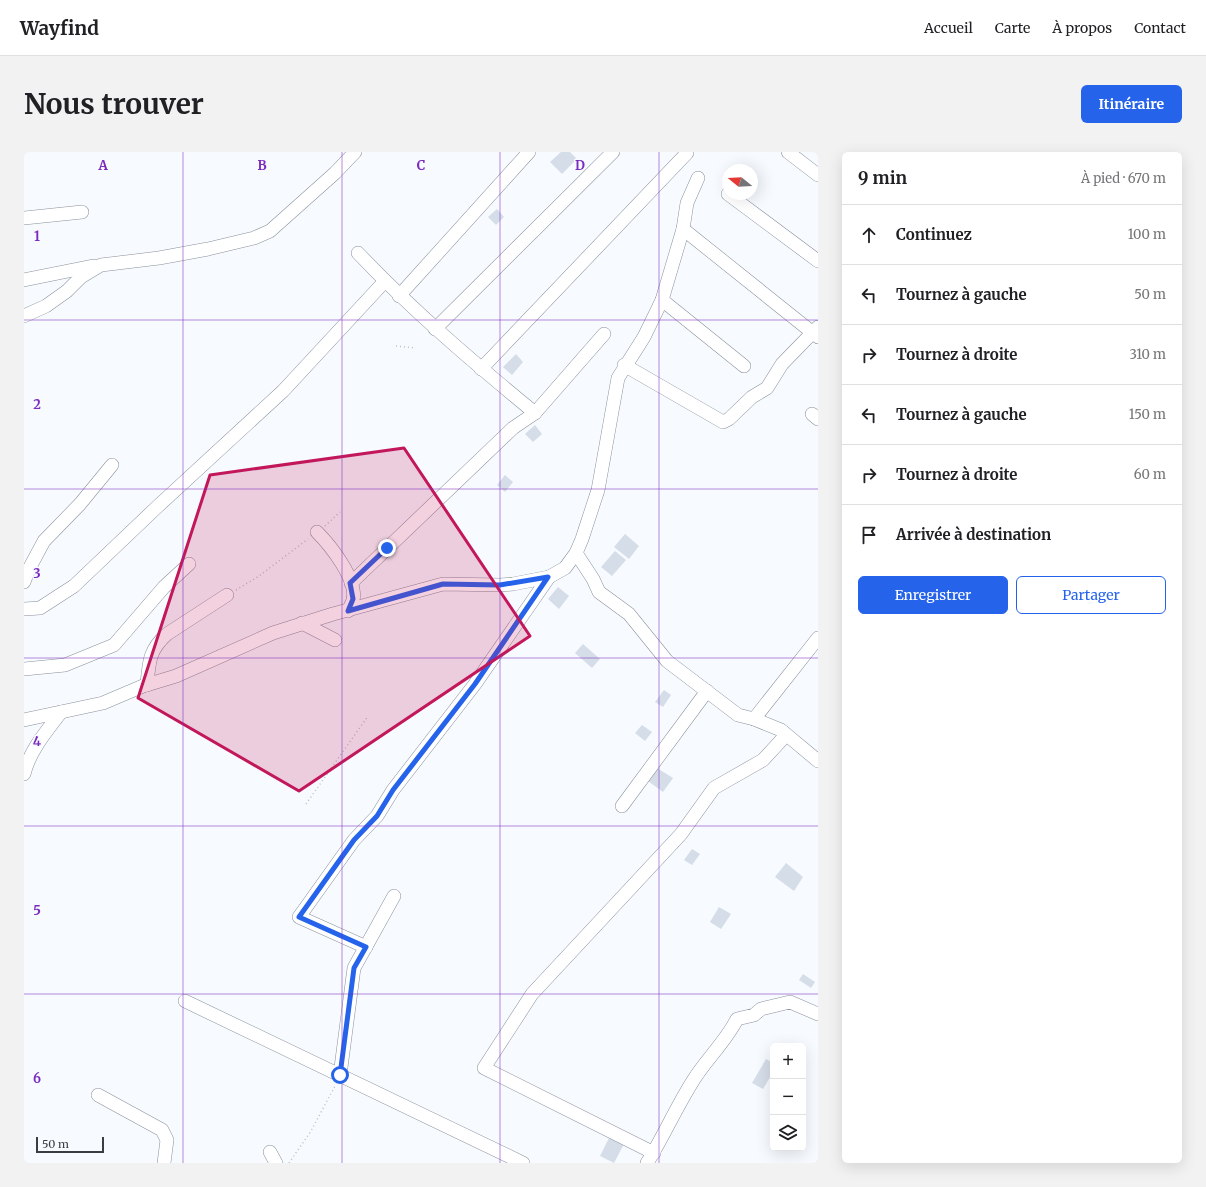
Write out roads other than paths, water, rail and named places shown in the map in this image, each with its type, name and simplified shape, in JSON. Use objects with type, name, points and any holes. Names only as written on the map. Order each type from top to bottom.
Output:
[{"type":"street","points":[[24,280],[101,264],[159,258],[254,238],[270,231],[335,173],[355,152]]},
{"type":"street","points":[[399,296],[529,152]]},
{"type":"street","points":[[435,329],[613,152]]},
{"type":"street","points":[[788,152],[818,175]]},
{"type":"street","points":[[482,369],[688,153]]},
{"type":"street","points":[[24,720],[103,703],[147,685],[176,676],[274,633],[302,623],[443,584],[500,585],[548,577],[565,568],[576,553],[591,517],[611,426],[618,378],[624,365],[644,337],[662,300],[683,229],[687,203],[698,178]]},
{"type":"street","points":[[737,200],[818,261]]},
{"type":"street","points":[[24,218],[82,212]]},
{"type":"street","points":[[624,365],[722,422],[729,419],[752,397],[767,388],[782,364],[816,332],[683,229]]},
{"type":"street","points":[[358,253],[399,296],[435,329],[535,413]]},
{"type":"street","points":[[24,316],[46,306],[67,291],[81,277],[101,264]]},
{"type":"street","points":[[24,609],[40,608],[74,586],[283,391],[385,281]]},
{"type":"street","points":[[662,300],[744,366]]},
{"type":"street","points":[[350,583],[513,428],[535,413],[604,334]]},
{"type":"street","points":[[24,582],[29,569],[44,541],[80,504],[112,465]]},
{"type":"street","points":[[317,532],[329,544],[339,559],[350,583],[353,599],[348,611]]},
{"type":"street","points":[[576,553],[604,597],[629,614],[667,661],[738,715],[775,727],[818,761]]},
{"type":"street","points":[[24,669],[65,665],[114,645],[164,586],[189,564]]},
{"type":"street","points":[[366,947],[299,917],[354,840],[377,816],[393,790],[475,684],[548,577]]},
{"type":"street","points":[[147,685],[150,657],[158,642],[167,634],[227,595]]},
{"type":"street","points":[[302,623],[334,640]]},
{"type":"street","points":[[754,719],[818,638]]},
{"type":"street","points":[[622,806],[707,691]]},
{"type":"street","points":[[24,774],[27,761],[61,712]]},
{"type":"street","points":[[786,735],[763,760],[714,788],[681,834],[532,994],[484,1068],[650,1158],[691,1083],[710,1056],[729,1035],[737,1019],[754,1015],[761,1008],[790,1002],[818,1014]]},
{"type":"street","points":[[340,1075],[354,968],[394,896]]},
{"type":"street","points":[[185,1001],[523,1163]]},
{"type":"street","points":[[98,1096],[162,1130],[167,1140],[164,1163]]},
{"type":"street","points":[[270,1152],[276,1163]]}]
